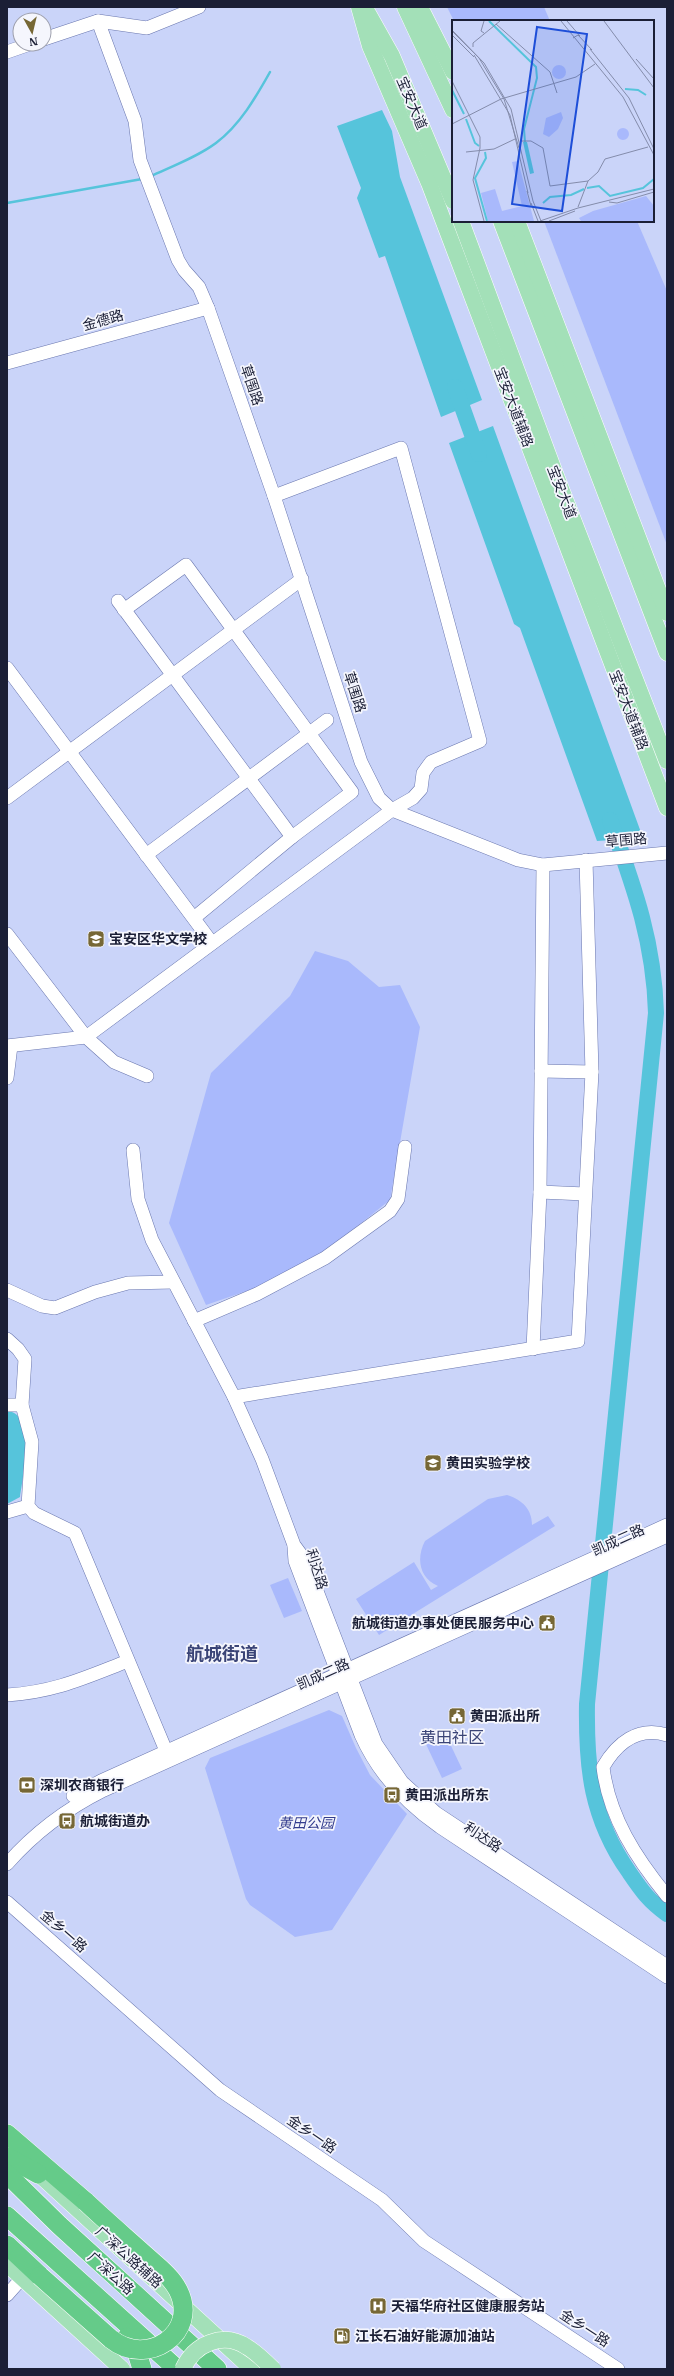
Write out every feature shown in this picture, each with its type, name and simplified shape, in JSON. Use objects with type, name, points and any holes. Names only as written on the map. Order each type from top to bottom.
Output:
[{"type":"highway","points":[[7,2134],[86,2202],[175,2284],[183,2306],[178,2328],[168,2340],[154,2348],[139,2351],[124,2348],[31,2277],[7,2245]]},
{"type":"highway","points":[[7,2156],[38,2174]]},
{"type":"highway","name":"广深公路","points":[[7,2174],[59,2225],[217,2369]]},
{"type":"highway","name":"广深公路","points":[[7,2216],[105,2306],[177,2369]]},
{"type":"highway","points":[[105,2306],[118,2327],[137,2350],[142,2369]]},
{"type":"main road","name":"宝安大道辅路","points":[[359,7],[370,46],[429,183],[667,808]]},
{"type":"main road","name":"宝安大道","points":[[365,7],[395,63],[452,199]]},
{"type":"main road","points":[[405,7],[452,108]]},
{"type":"main road","points":[[420,7],[452,70]]},
{"type":"main road","name":"宝安大道","points":[[461,222],[667,761]]},
{"type":"main road","points":[[501,222],[667,653]]},
{"type":"main road","points":[[516,222],[667,613]]},
{"type":"main road","points":[[574,409],[606,454]]},
{"type":"main road","points":[[610,613],[633,720]]},
{"type":"main road","name":"广深公路辅路","points":[[7,2146],[252,2369]]},
{"type":"main road","points":[[7,2264],[31,2277],[122,2369]]},
{"type":"main road","points":[[183,2369],[196,2350],[210,2342],[225,2340],[247,2347],[273,2369]]},
{"type":"street","points":[[52,36],[98,21],[147,28],[199,7]]},
{"type":"street","name":"草围路","points":[[98,21],[135,121],[140,160],[178,260],[184,270],[199,286],[208,308],[302,579],[361,762],[379,798],[392,810],[518,860],[543,866],[602,858],[664,853]]},
{"type":"street","name":"金德路","points":[[7,363],[208,308]]},
{"type":"street","points":[[7,1078],[9,1046],[86,1037],[392,810],[413,798],[421,788],[423,772],[431,762],[480,741],[401,448],[274,496]]},
{"type":"street","points":[[194,918],[292,837],[352,792],[186,566],[121,605],[292,837]]},
{"type":"street","points":[[7,798],[302,579]]},
{"type":"street","points":[[7,668],[212,943]]},
{"type":"street","points":[[146,855],[327,720]]},
{"type":"street","points":[[234,1397],[578,1341],[592,1072],[586,860]]},
{"type":"street","points":[[534,1349],[540,1192],[543,866]]},
{"type":"street","points":[[7,934],[86,1037],[114,1062],[147,1076]]},
{"type":"street","points":[[541,1071],[592,1072]]},
{"type":"street","points":[[194,1321],[257,1294],[325,1258],[390,1211],[398,1199],[405,1147]]},
{"type":"street","name":"利达路","points":[[133,1150],[138,1199],[152,1240],[234,1397],[262,1459],[294,1545],[305,1560],[344,1676],[361,1735],[372,1756],[396,1788],[420,1813],[667,1977]]},
{"type":"street","points":[[540,1192],[585,1194]]},
{"type":"street","points":[[7,1290],[42,1306],[55,1308],[95,1292],[128,1283],[173,1282]]},
{"type":"street","points":[[7,1339],[18,1349],[25,1360],[22,1405],[32,1442],[28,1506],[34,1513],[75,1533],[168,1756]]},
{"type":"street","points":[[7,1405],[22,1405]]},
{"type":"street","points":[[7,1512],[28,1506]]},
{"type":"street","name":"凯成二路","points":[[7,1864],[37,1833],[70,1808],[168,1756],[585,1568],[619,1552],[667,1525]]},
{"type":"street","name":"凯成二路","points":[[619,1552],[667,1536]]},
{"type":"street","points":[[7,1695],[31,1693],[61,1687],[128,1661]]},
{"type":"street","name":"利达路","points":[[344,1676],[381,1754],[417,1797],[446,1820],[667,1966]]},
{"type":"street","points":[[667,1735],[647,1734],[632,1736],[620,1743],[603,1767],[607,1791],[621,1830],[645,1869],[667,1896]]},
{"type":"street","name":"凯成二路","points":[[7,1851],[28,1829],[71,1797],[101,1781],[168,1756]]},
{"type":"street","name":"金乡一路","points":[[7,1902],[220,2090],[382,2200],[424,2241],[618,2369]]},
{"type":"street","points":[[7,2295],[31,2277]]},
{"type":"green space","points":[[447,7],[544,7],[550,20],[454,20]]},
{"type":"green space","points":[[544,222],[637,222],[667,291],[667,545]]},
{"type":"green space","points":[[315,951],[348,961],[379,987],[400,985],[420,1027],[390,1200],[330,1248],[264,1285],[206,1305],[169,1223],[211,1073],[290,996]]},
{"type":"green space","points":[[507,1495],[522,1502],[530,1514],[532,1525],[548,1516],[555,1526],[379,1635],[356,1599],[414,1562],[431,1590],[438,1586],[427,1578],[421,1567],[420,1561],[422,1547],[425,1541],[488,1499]]},
{"type":"green space","points":[[288,1578],[302,1611],[284,1618],[270,1585]]},
{"type":"green space","name":"黄田公园","points":[[329,1710],[342,1716],[370,1775],[407,1814],[332,1930],[295,1937],[250,1905],[246,1899],[205,1768],[210,1758]]},
{"type":"green space","points":[[444,1731],[462,1769],[442,1778],[424,1740]]},
{"type":"shaded area","points":[[382,110],[392,131],[400,177],[482,400],[441,417],[385,256],[379,258],[357,198],[361,188],[337,126]]},
{"type":"shaded area","points":[[493,426],[643,838],[597,841],[520,628],[514,624],[449,443]]},
{"type":"shaded area","points":[[7,1411],[16,1414],[22,1422],[26,1447],[20,1497],[7,1504]]},
{"type":"waterway","points":[[151,176],[201,153],[225,136],[247,110],[270,72]]},
{"type":"waterway","points":[[7,203],[142,179]]},
{"type":"waterway","points":[[455,387],[479,454]]},
{"type":"waterway","points":[[610,820],[635,892],[647,938],[656,1013],[587,1704],[588,1750],[593,1792],[606,1832],[616,1852],[638,1885],[650,1900],[667,1914]]},
{"type":"place","name":"宝安区华文学校","points":[[96,939]]},
{"type":"place","name":"黄田实验学校","points":[[433,1463]]},
{"type":"place","name":"航城街道办事处便民服务中心","points":[[547,1623]]},
{"type":"place","name":"黄田派出所","points":[[457,1716]]},
{"type":"place","name":"深圳农商银行","points":[[27,1785]]},
{"type":"place","name":"黄田派出所东","points":[[392,1795]]},
{"type":"place","name":"航城街道办","points":[[67,1821]]},
{"type":"place","name":"天福华府社区健康服务站","points":[[378,2306]]},
{"type":"place","name":"江长石油好能源加油站","points":[[342,2336]]},
{"type":"district","name":"航城街道","points":[[222,1654]]},
{"type":"district","name":"黄田社区","points":[[452,1737]]}]
